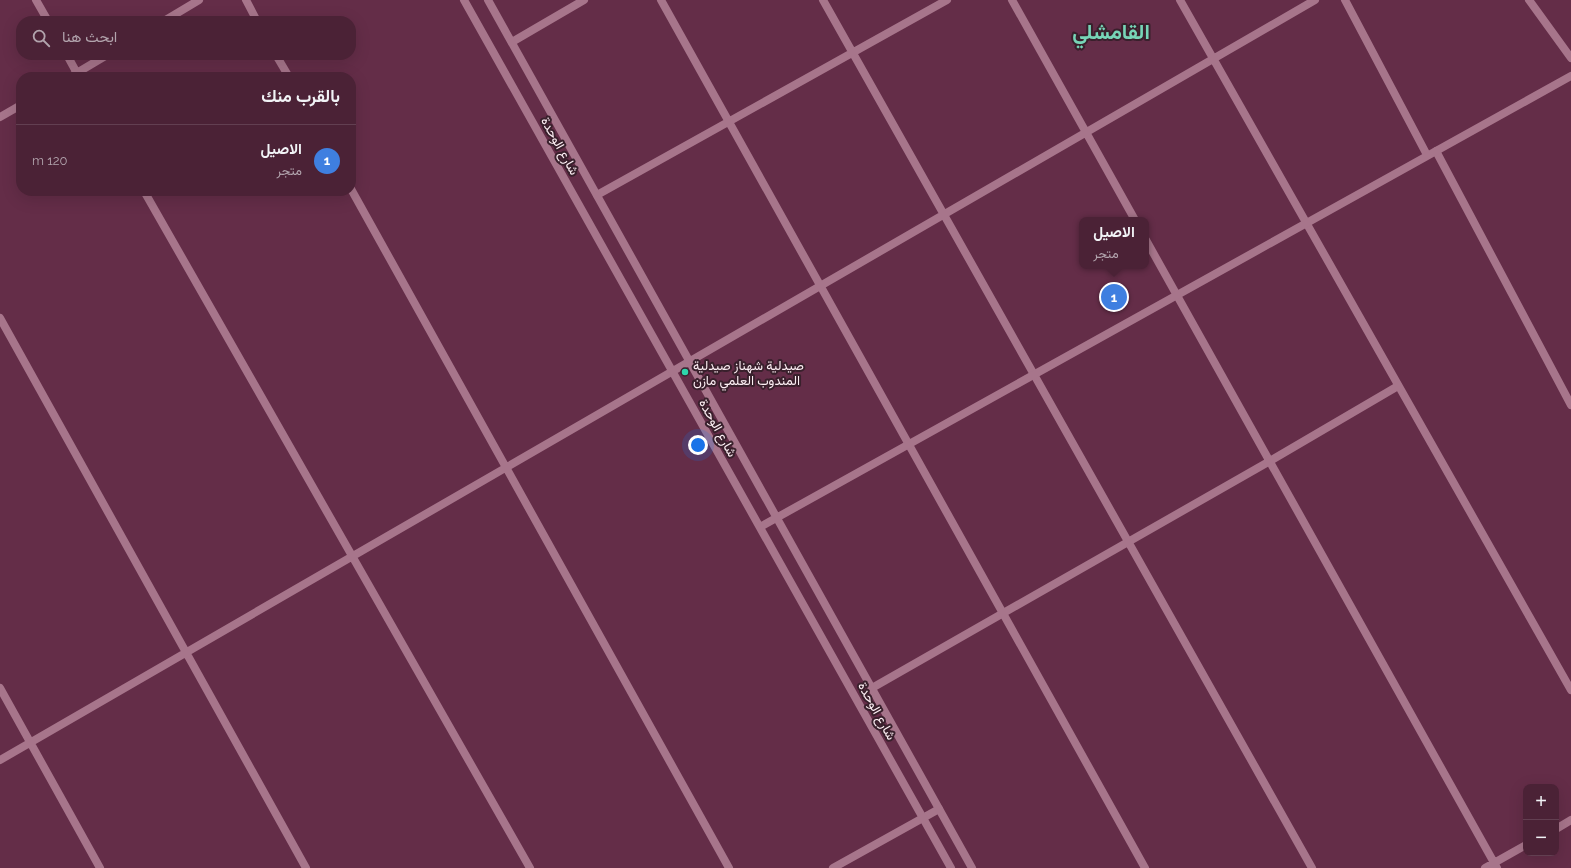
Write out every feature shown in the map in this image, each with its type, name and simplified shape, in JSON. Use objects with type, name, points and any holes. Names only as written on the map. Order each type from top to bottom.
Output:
[{"type":"street","points":[[36,0],[45,16]]},
{"type":"street","points":[[172,16],[199,0]]},
{"type":"street","points":[[246,0],[254,16]]},
{"type":"street","name":"شارع الوحدة","points":[[464,0],[951,868]]},
{"type":"street","name":"شارع الوحدة","points":[[488,0],[972,868]]},
{"type":"street","points":[[512,42],[584,0]]},
{"type":"street","points":[[661,0],[1145,868]]},
{"type":"street","points":[[823,0],[1312,868]]},
{"type":"street","points":[[597,195],[947,0]]},
{"type":"street","points":[[1012,0],[1133,217]]},
{"type":"street","points":[[1180,0],[1571,690]]},
{"type":"street","points":[[0,760],[1314,0]]},
{"type":"street","points":[[1346,0],[1427,155]]},
{"type":"street","points":[[1529,0],[1571,58]]},
{"type":"street","points":[[69,60],[74,72]]},
{"type":"street","points":[[82,72],[100,60]]},
{"type":"street","points":[[279,60],[286,72]]},
{"type":"street","points":[[760,526],[1177,295],[1305,222],[1571,76]]},
{"type":"street","points":[[0,117],[16,108]]},
{"type":"street","points":[[1436,150],[1571,405]]},
{"type":"street","points":[[147,196],[530,868]]},
{"type":"street","points":[[355,196],[729,868]]},
{"type":"street","points":[[1149,245],[1496,866]]},
{"type":"street","points":[[0,318],[306,868]]},
{"type":"street","points":[[872,688],[1270,462],[1398,386]]},
{"type":"street","points":[[0,688],[100,868]]},
{"type":"street","points":[[833,868],[939,809]]},
{"type":"street","points":[[1559,827],[1571,820]]},
{"type":"street","points":[[1485,868],[1496,866],[1523,847]]},
{"type":"place","name":"الاصيل","points":[[1114,297]]},
{"type":"place","name":"صيدلية شهناز صيدلية المندوب العلمي مازن","points":[[685,372]]},
{"type":"district","name":"القامشلي","points":[[1111,31]]}]
